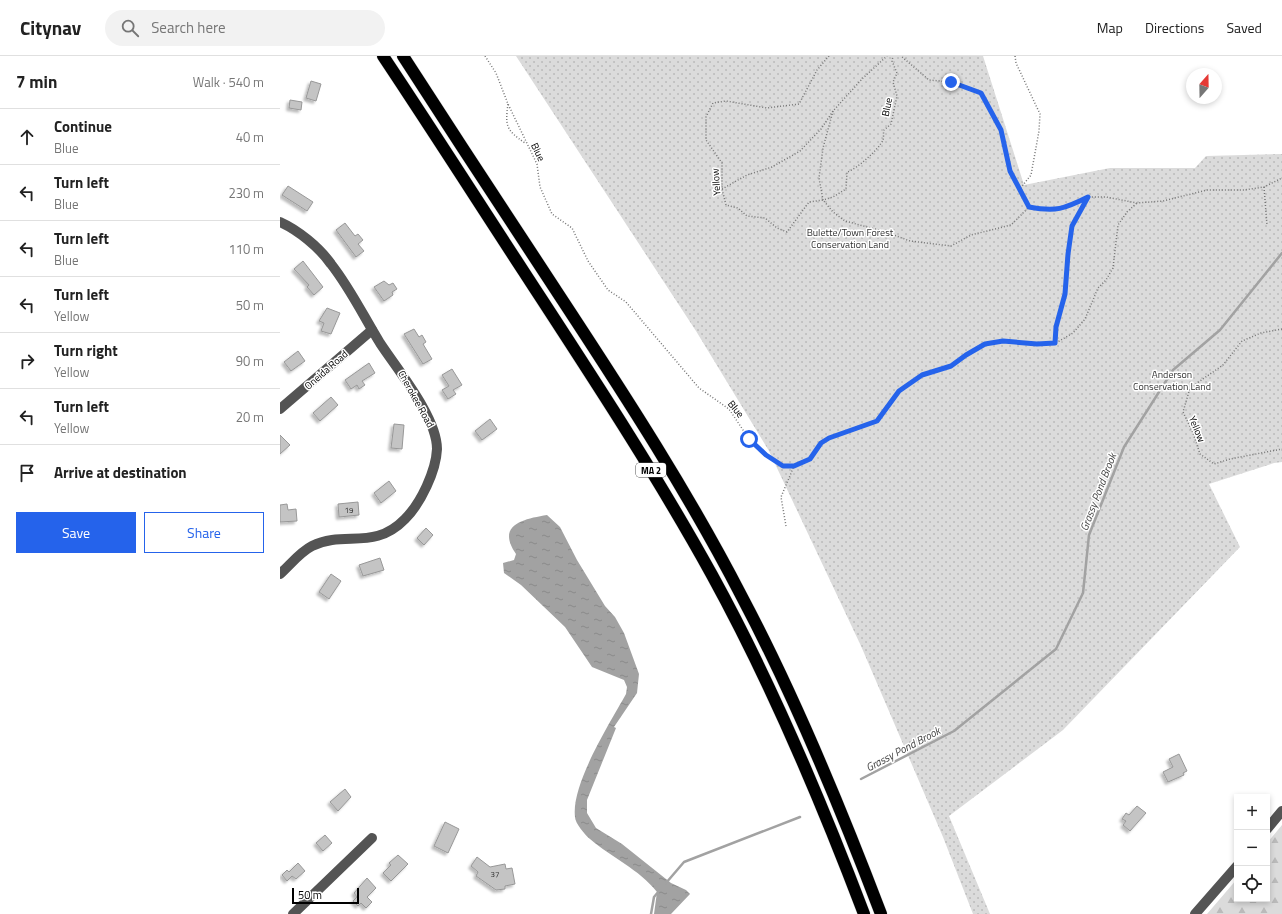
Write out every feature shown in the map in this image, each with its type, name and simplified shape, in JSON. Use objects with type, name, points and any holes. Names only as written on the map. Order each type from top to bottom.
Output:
[{"type":"highway","name":"MA 2","points":[[383,56],[621,420],[667,496],[709,570],[750,648],[805,765],[864,914]]},
{"type":"highway","name":"MA 2","points":[[403,56],[644,425],[738,588],[807,730],[855,845],[881,914]]},
{"type":"street","name":"Cherokee Road","points":[[280,222],[308,241],[330,262],[372,330],[408,382],[434,432],[436,449],[426,488],[414,508],[393,531],[377,537],[330,541],[312,546],[280,574]]},
{"type":"street","name":"Oneida Road","points":[[280,410],[372,330]]},
{"type":"street","points":[[1270,825],[1282,811]]},
{"type":"street","points":[[293,914],[372,838]]},
{"type":"street","points":[[1195,914],[1234,869]]},
{"type":"path","name":"Blue","points":[[485,56],[496,73],[526,144],[537,164],[540,187],[552,214],[572,228],[588,261],[608,290],[631,308],[699,388],[729,409],[749,439],[766,455],[783,466],[794,466]]},
{"type":"path","name":"Yellow","points":[[823,200],[809,202],[787,232],[777,228],[764,218],[747,216],[738,208],[726,205],[722,189],[722,163],[706,140],[706,117],[713,103],[726,101],[767,108],[799,104],[817,70],[829,56]]},
{"type":"path","points":[[722,189],[747,175],[772,167],[800,151],[821,129],[833,112],[863,78],[887,56]]},
{"type":"path","name":"Blue","points":[[823,200],[833,197],[846,189],[847,172],[853,170],[864,162],[883,140],[884,130],[891,124],[897,96],[893,82],[897,73],[892,61],[893,56]]},
{"type":"path","points":[[900,56],[929,80],[951,82],[981,93],[1001,130],[1010,171],[1029,207],[1045,210],[1064,209],[1088,197],[1106,197],[1137,203],[1163,202],[1207,190],[1244,190],[1264,187],[1282,178]]},
{"type":"path","points":[[1015,56],[1016,64],[1040,114],[1039,131],[1031,175],[1019,190]]},
{"type":"path","points":[[508,104],[506,120],[510,133],[526,144]]},
{"type":"path","points":[[833,112],[823,148],[819,178],[823,200],[832,212],[845,221],[886,232],[910,241],[951,246],[971,235],[1011,225],[1029,207]]},
{"type":"path","points":[[1264,187],[1267,225]]},
{"type":"path","points":[[1055,343],[1056,327],[1065,294],[1072,226],[1088,197]]},
{"type":"path","points":[[786,526],[782,497],[794,466],[810,459],[821,443],[829,438],[877,421],[899,391],[922,375],[951,366],[985,344],[1003,341],[1037,344],[1055,343],[1073,333],[1085,319],[1098,288],[1106,280],[1113,268],[1118,225],[1127,212],[1137,203]]},
{"type":"path","name":"Yellow","points":[[1282,329],[1261,333],[1242,341],[1224,365],[1201,379],[1190,388],[1183,412],[1193,433],[1200,454],[1214,464],[1230,458],[1282,449]]},
{"type":"green space","name":"Bulette/Town Forest Conservation Land","points":[[516,56],[983,56],[1024,185],[1110,168],[1195,168],[1206,156],[1282,154],[1282,462],[1274,463],[1209,484],[1240,547],[1063,730],[949,816],[990,914],[973,914],[943,837],[861,646],[769,451],[696,331]]},
{"type":"green space","points":[[1282,825],[1282,914],[1207,914],[1234,882],[1234,902],[1270,902],[1270,839]]},
{"type":"water","points":[[547,515],[560,527],[577,560],[605,606],[615,617],[624,633],[639,674],[637,693],[614,727],[616,728],[587,800],[587,813],[596,828],[622,844],[671,883],[686,890],[690,894],[671,914],[654,914],[657,892],[634,870],[598,846],[588,837],[575,820],[575,803],[585,771],[626,694],[627,687],[624,680],[592,667],[565,627],[521,585],[504,573],[503,563],[514,560],[516,554],[509,536],[511,530],[521,521]]},
{"type":"building","points":[[311,81],[321,84],[316,101],[306,98]]},
{"type":"building","points":[[290,100],[302,102],[301,110],[289,108]]},
{"type":"building","points":[[288,186],[313,202],[307,211],[282,195]]},
{"type":"building","points":[[345,223],[355,236],[358,234],[363,240],[358,244],[364,251],[356,257],[336,230]]},
{"type":"building","points":[[303,261],[323,287],[314,295],[307,287],[309,285],[294,269]]},
{"type":"building","points":[[384,281],[389,285],[393,283],[397,289],[392,292],[393,295],[384,301],[374,287]]},
{"type":"building","points":[[327,308],[340,313],[331,334],[321,331],[324,323],[319,321]]},
{"type":"building","points":[[414,329],[419,337],[422,335],[426,342],[423,344],[432,359],[423,364],[404,334]]},
{"type":"building","points":[[298,351],[305,361],[291,371],[284,362]]},
{"type":"building","points":[[369,363],[375,373],[362,381],[365,385],[359,389],[357,385],[351,389],[345,380]]},
{"type":"building","points":[[452,369],[462,385],[453,390],[456,394],[448,399],[442,390],[449,386],[442,375]]},
{"type":"building","points":[[331,397],[338,405],[320,421],[313,413]]},
{"type":"building","points":[[490,419],[497,429],[482,440],[475,431]]},
{"type":"building","points":[[394,424],[404,425],[402,449],[391,448]]},
{"type":"building","points":[[280,435],[290,445],[280,454]]},
{"type":"building","points":[[389,481],[396,491],[381,503],[374,493]]},
{"type":"building","points":[[358,502],[359,515],[339,517],[338,504]]},
{"type":"building","points":[[287,504],[288,510],[296,509],[297,521],[280,522],[280,505]]},
{"type":"building","points":[[426,528],[433,535],[424,545],[417,538]]},
{"type":"building","points":[[380,558],[384,570],[363,576],[359,565]]},
{"type":"building","points":[[331,574],[341,581],[329,599],[319,592]]},
{"type":"building","points":[[1179,754],[1187,771],[1183,773],[1184,775],[1168,782],[1163,772],[1173,767],[1169,759]]},
{"type":"building","points":[[345,789],[351,797],[338,811],[330,802]]},
{"type":"building","points":[[1137,806],[1146,813],[1130,831],[1123,825],[1126,821],[1122,819],[1126,813],[1129,815]]},
{"type":"building","points":[[445,822],[459,829],[448,853],[434,846]]},
{"type":"building","points":[[325,835],[332,843],[323,851],[316,843]]},
{"type":"building","points":[[398,855],[408,864],[391,881],[383,873],[391,865],[389,863]]},
{"type":"building","points":[[477,857],[490,867],[505,864],[506,869],[512,868],[515,884],[505,886],[505,889],[496,890],[476,876],[478,872],[471,866]]},
{"type":"building","points":[[298,863],[305,871],[296,879],[292,876],[287,881],[282,875],[287,870],[289,872]]},
{"type":"building","points":[[367,878],[376,888],[367,897],[372,902],[366,908],[361,903],[358,906],[353,901],[357,897],[354,893]]},
{"type":"waterway","name":"Grassy Pond Brook","points":[[861,779],[954,731],[1056,649],[1083,593],[1089,535],[1124,447],[1173,370],[1220,330],[1282,253]]},
{"type":"waterway","name":"Grassy Pond Brook","points":[[666,883],[684,862],[800,817]]},
{"type":"waterway","name":"Grassy Pond Brook","points":[[651,914],[654,897],[659,891]]},
{"type":"route","points":[[749,439],[766,455],[783,466],[794,466],[810,459],[821,443],[829,438],[877,421],[899,391],[922,375],[951,366],[985,344],[1003,341],[1037,344],[1055,343],[1056,327],[1065,294],[1072,226],[1088,197],[1064,209],[1045,210],[1029,207],[1010,171],[1001,130],[981,93],[951,82]]},
{"type":"park label","name":"Anderson Conservation Land","points":[[1172,380]]}]
